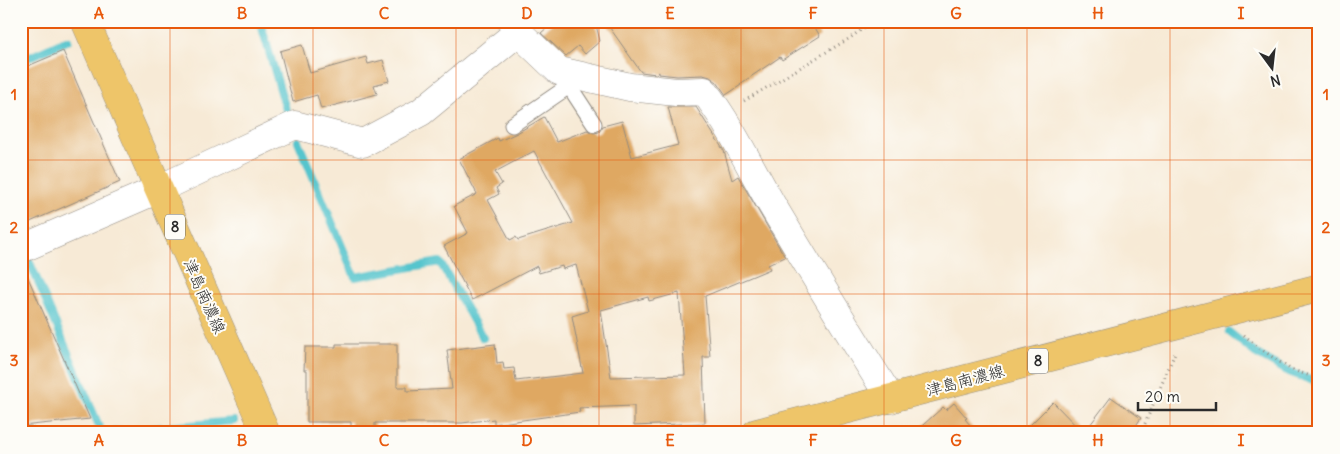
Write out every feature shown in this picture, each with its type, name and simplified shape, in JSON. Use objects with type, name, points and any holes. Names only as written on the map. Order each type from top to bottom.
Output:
[{"type":"main road","name":"津島南濃線","points":[[85,21],[266,433]]},
{"type":"main road","name":"津島南濃線","points":[[756,433],[1319,288]]},
{"type":"street","points":[[21,249],[159,189],[296,125],[363,143],[421,112],[515,26],[564,78],[676,92],[704,91],[722,114],[751,169],[834,310],[891,399]]},
{"type":"lane","points":[[512,125],[564,78],[594,124]]},
{"type":"path","points":[[722,114],[850,38],[873,21]]},
{"type":"path","points":[[1231,310],[1239,329],[1258,347],[1290,369],[1319,379]]},
{"type":"path","points":[[1141,433],[1178,346],[1173,326]]},
{"type":"building","points":[[555,21],[595,21],[600,41],[585,54],[578,46],[566,56],[541,33]]},
{"type":"building","points":[[605,21],[811,21],[820,36],[782,60],[780,57],[726,95],[717,82],[703,75],[677,76],[659,74],[659,72],[656,74],[641,72]]},
{"type":"building","points":[[302,45],[310,73],[366,57],[368,64],[383,60],[389,81],[374,85],[377,94],[321,109],[317,95],[293,102],[280,51]]},
{"type":"building","points":[[63,51],[120,182],[21,226],[21,69]]},
{"type":"building","points":[[668,107],[696,107],[724,151],[732,180],[738,176],[785,257],[768,265],[770,269],[705,296],[710,357],[703,357],[705,423],[634,426],[634,406],[579,408],[580,412],[494,424],[494,419],[462,423],[375,423],[375,428],[351,428],[351,422],[307,422],[307,370],[304,370],[305,347],[336,347],[336,344],[397,344],[397,387],[407,387],[407,391],[452,389],[447,350],[495,344],[497,363],[503,362],[504,369],[514,368],[516,381],[583,373],[572,316],[588,311],[576,265],[563,269],[562,266],[539,273],[537,266],[472,300],[444,246],[468,233],[454,206],[477,194],[459,159],[498,138],[499,141],[517,133],[544,117],[557,142],[587,130],[594,133],[599,132],[603,126],[622,121],[632,157],[678,145]],"holes":[[[534,151],[573,223],[518,240],[516,237],[510,240],[488,200],[499,194],[496,188],[502,184],[495,172]],[[679,293],[685,375],[611,377],[601,310],[648,297],[649,301]]]},
{"type":"building","points":[[22,264],[90,419],[21,426]]},
{"type":"building","points":[[1111,397],[1141,418],[1131,433],[1084,433]]},
{"type":"building","points":[[1053,402],[1083,433],[1022,433]]},
{"type":"building","points":[[954,403],[977,433],[914,433],[943,407],[946,410]]},
{"type":"waterway","points":[[260,21],[289,120]]},
{"type":"waterway","points":[[21,61],[68,40]]},
{"type":"waterway","points":[[298,141],[355,277],[440,262],[483,338]]},
{"type":"waterway","points":[[28,258],[102,433]]},
{"type":"waterway","points":[[1229,332],[1255,353],[1289,372],[1319,383]]},
{"type":"waterway","points":[[102,433],[234,421]]}]
